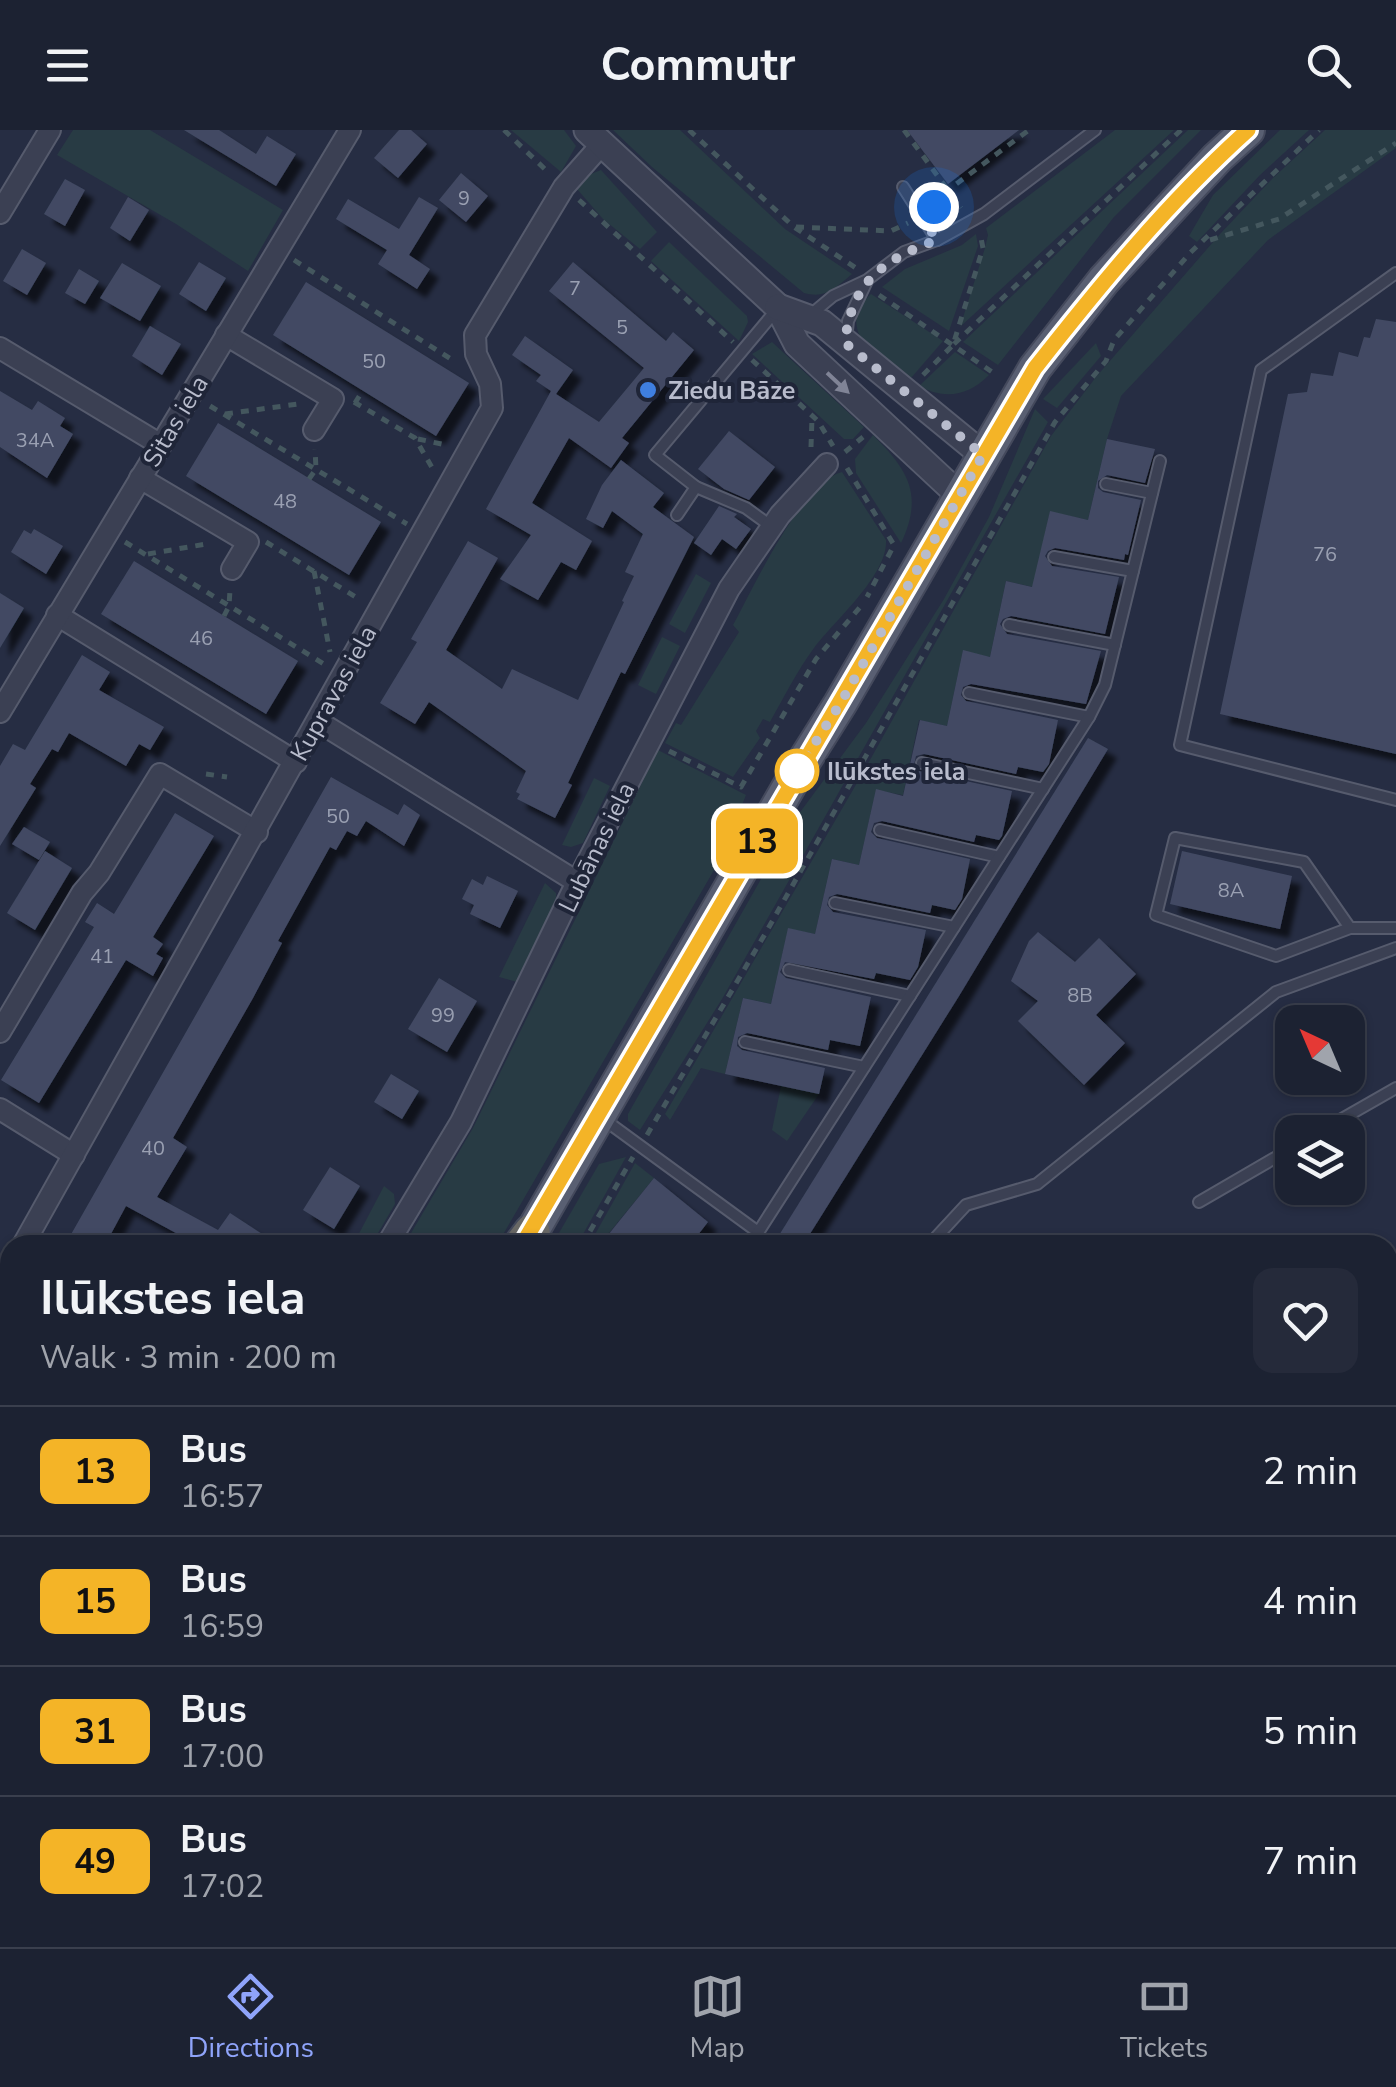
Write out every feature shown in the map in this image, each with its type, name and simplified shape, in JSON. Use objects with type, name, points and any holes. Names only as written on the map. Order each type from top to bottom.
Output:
[{"type":"main road","points":[[530,1235],[1035,368],[1104,280],[1248,130]]},
{"type":"street","points":[[0,213],[50,130]]},
{"type":"street","name":"Sitas iela","points":[[0,712],[350,130]]},
{"type":"street","points":[[490,384],[476,354],[474,335],[595,137],[778,308],[797,344],[960,496]]},
{"type":"street","points":[[778,308],[822,323],[983,455]]},
{"type":"street","points":[[226,335],[333,400],[314,430]]},
{"type":"street","points":[[0,348],[161,445]]},
{"type":"street","name":"Kupravas iela","points":[[29,1235],[472,445],[492,408],[490,384]]},
{"type":"street","name":"Lubānas iela","points":[[393,1235],[461,1122],[577,882],[729,589],[772,527],[833,460]]},
{"type":"street","points":[[140,478],[245,540],[232,569]]},
{"type":"street","points":[[57,615],[296,762]]},
{"type":"street","points":[[319,722],[577,882]]},
{"type":"street","points":[[0,1032],[82,893],[99,873],[160,774],[256,832]]},
{"type":"street","points":[[0,1109],[74,1155]]},
{"type":"lane","points":[[808,318],[833,296],[867,280],[904,252],[971,222],[1094,130]]},
{"type":"lane","points":[[903,188],[937,240]]},
{"type":"lane","points":[[1396,273],[1262,370],[1180,745],[1396,800]]},
{"type":"lane","points":[[845,343],[848,321],[867,280]]},
{"type":"lane","points":[[772,527],[746,508],[696,487],[655,455],[778,308]]},
{"type":"lane","points":[[756,1235],[1106,686],[1160,460]]},
{"type":"lane","points":[[1106,484],[1152,493]]},
{"type":"lane","points":[[677,515],[696,487]]},
{"type":"lane","points":[[1054,556],[1133,571]]},
{"type":"lane","points":[[1009,625],[1115,645]]},
{"type":"lane","points":[[969,693],[1089,717]]},
{"type":"lane","points":[[922,762],[1043,789]]},
{"type":"lane","points":[[880,830],[1000,857]]},
{"type":"lane","points":[[1350,928],[1304,862],[1175,838],[1156,915],[1276,956],[1350,928],[1396,928]]},
{"type":"lane","points":[[835,903],[954,927]]},
{"type":"lane","points":[[938,1235],[966,1205],[1037,1184],[1276,992],[1396,948]]},
{"type":"lane","points":[[789,970],[910,996]]},
{"type":"lane","points":[[745,1042],[864,1067]]},
{"type":"lane","points":[[1349,1115],[1396,1088]]},
{"type":"lane","points":[[598,1116],[758,1232]]},
{"type":"lane","points":[[1199,1202],[1275,1158]]},
{"type":"path","points":[[504,130],[818,422],[833,460],[894,545],[861,606],[816,659],[741,787],[648,741]]},
{"type":"path","points":[[904,130],[980,234],[982,248],[953,345]]},
{"type":"path","points":[[794,227],[892,230],[922,217],[948,190],[1029,130]]},
{"type":"path","points":[[904,394],[1181,130]]},
{"type":"path","points":[[588,1235],[766,934],[1056,422],[1106,361],[1114,340],[1190,253],[1319,130]]},
{"type":"path","points":[[1205,242],[1279,219],[1396,143]]},
{"type":"path","points":[[277,250],[490,384]]},
{"type":"path","points":[[397,339],[403,329]]},
{"type":"path","points":[[356,403],[363,390]]},
{"type":"path","points":[[191,394],[422,533]]},
{"type":"path","points":[[225,414],[333,400],[356,403],[415,438],[436,445],[472,445]]},
{"type":"path","points":[[833,460],[878,421]]},
{"type":"path","points":[[310,479],[316,469],[314,430]]},
{"type":"path","points":[[415,438],[446,491]]},
{"type":"path","points":[[108,531],[333,669],[314,571]]},
{"type":"path","points":[[145,554],[245,540],[268,542],[378,611]]},
{"type":"shaded area","points":[[73,130],[150,130],[283,210],[248,271],[57,155]]},
{"type":"shaded area","points":[[511,130],[564,130],[576,146],[561,172]]},
{"type":"shaded area","points":[[613,130],[680,130],[785,229],[852,274],[824,293],[804,293]]},
{"type":"shaded area","points":[[1115,130],[1174,130],[960,327],[985,248],[986,228]]},
{"type":"shaded area","points":[[1188,130],[1201,130],[1114,217],[998,365],[963,342]]},
{"type":"shaded area","points":[[1280,130],[1309,130],[1197,242],[1189,236],[1213,195]]},
{"type":"shaded area","points":[[1325,130],[1396,130],[1396,148],[1268,240],[1121,396],[1088,520],[1050,512],[1033,587],[1006,581],[990,657],[963,651],[947,726],[919,720],[903,795],[876,790],[859,865],[832,859],[815,934],[788,929],[771,1004],[743,998],[725,1074],[701,1068],[670,1120],[665,1114],[861,776],[1051,436],[1096,377],[1220,234]]},
{"type":"shaded area","points":[[601,170],[657,232],[640,249],[603,219],[577,189],[586,176]]},
{"type":"shaded area","points":[[976,234],[978,246],[949,331],[882,287],[905,269],[962,245]]},
{"type":"shaded area","points":[[669,242],[747,316],[739,341],[651,261]]},
{"type":"shaded area","points":[[871,294],[943,341],[911,378],[861,339],[857,315]]},
{"type":"shaded area","points":[[772,342],[864,427],[853,439],[844,439],[752,354]]},
{"type":"shaded area","points":[[1096,343],[1101,356],[1057,408],[1043,399]]},
{"type":"shaded area","points":[[955,352],[989,375],[973,388],[956,394],[919,386]]},
{"type":"shaded area","points":[[1035,409],[1048,422],[722,999],[640,1130],[628,1121],[628,1114],[795,819],[866,723],[944,599],[989,517]]},
{"type":"shaded area","points":[[873,435],[909,484],[911,511],[901,543],[856,473],[855,459]]},
{"type":"shaded area","points":[[842,472],[886,540],[884,554],[858,597],[808,657],[770,722],[763,719],[756,731],[760,738],[733,777],[665,743],[676,723],[681,725],[739,632],[733,625],[795,515],[827,480]]},
{"type":"shaded area","points":[[696,574],[711,583],[685,633],[669,624]]},
{"type":"shaded area","points":[[662,637],[680,646],[656,694],[638,685]]},
{"type":"shaded area","points":[[658,750],[746,795],[721,858],[503,1235],[410,1235],[473,1128]]},
{"type":"shaded area","points":[[594,778],[610,786],[583,843],[562,845]]},
{"type":"shaded area","points":[[545,883],[556,893],[556,899],[521,977],[517,982],[499,977]]},
{"type":"shaded area","points":[[781,1086],[819,1094],[787,1141],[772,1130]]},
{"type":"shaded area","points":[[626,1157],[583,1235],[558,1235],[599,1164]]},
{"type":"shaded area","points":[[635,1163],[654,1178],[607,1235],[595,1235]]},
{"type":"shaded area","points":[[384,1186],[394,1194],[395,1204],[377,1235],[358,1235]]},
{"type":"building","points":[[184,130],[219,130],[256,154],[267,136],[296,154],[276,186]]},
{"type":"building","points":[[399,130],[411,130],[427,144],[398,178],[374,158]]},
{"type":"building","points":[[907,130],[1019,130],[948,184]]},
{"type":"building","points":[[461,173],[488,196],[466,222],[439,200]]},
{"type":"building","points":[[65,179],[85,190],[65,226],[44,214]]},
{"type":"building","points":[[128,197],[149,210],[130,241],[110,228]]},
{"type":"building","points":[[419,197],[438,208],[409,255],[430,269],[417,289],[378,264],[387,250],[336,219],[348,199],[399,229]]},
{"type":"building","points":[[22,249],[46,263],[27,295],[3,281]]},
{"type":"building","points":[[199,262],[226,278],[206,311],[179,294]]},
{"type":"building","points":[[573,262],[666,341],[673,332],[694,350],[622,438],[629,443],[611,468],[569,438],[532,503],[592,541],[576,570],[561,562],[538,600],[500,579],[531,535],[486,509],[551,391],[536,381],[541,375],[512,355],[525,336],[573,370],[556,394],[599,422],[644,368],[549,291]]},
{"type":"building","points":[[122,263],[161,286],[140,321],[100,298]]},
{"type":"building","points":[[79,269],[99,281],[85,304],[65,293]]},
{"type":"building","points":[[306,282],[469,383],[436,436],[273,335]]},
{"type":"building","points":[[1376,319],[1396,322],[1396,754],[1220,714],[1288,394],[1307,392],[1311,373],[1333,376],[1339,352],[1358,357],[1364,337],[1370,338]]},
{"type":"building","points":[[150,326],[181,344],[162,375],[132,356]]},
{"type":"building","points":[[0,391],[32,410],[38,401],[65,418],[60,426],[73,434],[47,478],[0,447]]},
{"type":"building","points":[[218,423],[381,522],[349,575],[186,476]]},
{"type":"building","points":[[729,431],[775,467],[749,500],[724,489],[698,469]]},
{"type":"building","points":[[1107,439],[1155,449],[1145,483],[1107,475],[1098,481],[1103,492],[1141,500],[1128,555],[1124,560],[1055,548],[1045,556],[1052,566],[1119,577],[1105,634],[1011,616],[1000,624],[1007,634],[1101,651],[1086,704],[971,684],[963,687],[961,695],[966,701],[1058,720],[1049,764],[1043,772],[1018,767],[1016,774],[924,754],[916,756],[914,765],[919,771],[1012,791],[1002,836],[999,840],[976,835],[974,842],[882,821],[874,823],[871,832],[877,838],[970,859],[962,899],[955,910],[932,905],[930,913],[837,894],[829,897],[827,905],[833,912],[926,930],[918,967],[910,980],[876,973],[874,979],[785,962],[780,972],[786,978],[871,997],[860,1046],[830,1040],[828,1050],[747,1033],[738,1037],[737,1046],[742,1050],[825,1068],[819,1094],[725,1074],[743,998],[771,1004],[788,928],[815,934],[832,859],[859,865],[876,789],[903,796],[920,720],[947,726],[963,650],[990,657],[1006,581],[1032,587],[1050,511],[1088,520]]},
{"type":"building","points":[[621,460],[664,493],[653,507],[694,537],[625,674],[621,672],[555,818],[517,799],[520,794],[516,792],[526,771],[429,702],[415,724],[380,703],[417,642],[411,639],[468,541],[498,558],[446,650],[502,689],[512,669],[578,700],[624,602],[634,576],[625,572],[643,534],[612,511],[603,528],[586,519],[602,485]]},
{"type":"building","points":[[719,506],[737,514],[734,517],[751,529],[736,549],[722,539],[711,555],[694,543]]},
{"type":"building","points":[[34,529],[63,546],[46,574],[11,552],[24,530],[31,534]]},
{"type":"building","points":[[134,561],[298,661],[266,714],[101,614]]},
{"type":"building","points":[[0,593],[24,608],[0,648]]},
{"type":"building","points":[[82,655],[110,672],[99,690],[164,727],[150,750],[139,744],[126,766],[69,733],[58,752],[52,749],[30,784],[36,788],[0,846],[0,766],[13,744],[25,750]]},
{"type":"building","points":[[1088,738],[1108,749],[809,1235],[779,1235]]},
{"type":"building","points":[[331,777],[398,815],[404,804],[420,815],[404,846],[366,821],[357,836],[347,831],[336,850],[330,847],[278,941],[282,943],[253,998],[173,1138],[187,1147],[157,1197],[218,1230],[230,1213],[264,1235],[180,1235],[126,1206],[110,1235],[71,1235]]},
{"type":"building","points":[[175,813],[214,836],[153,937],[163,944],[156,954],[163,958],[153,976],[126,960],[39,1103],[1,1080],[94,927],[85,922],[97,903],[114,914]]},
{"type":"building","points":[[24,827],[50,842],[39,860],[12,844]]},
{"type":"building","points":[[45,851],[72,868],[35,930],[7,913]]},
{"type":"building","points":[[1182,851],[1292,876],[1280,929],[1170,904]]},
{"type":"building","points":[[487,876],[518,891],[500,928],[470,914],[474,905],[462,899],[472,879],[483,885]]},
{"type":"building","points":[[1038,932],[1075,962],[1099,938],[1136,974],[1096,1015],[1125,1043],[1084,1085],[1018,1021],[1038,1001],[1011,981],[1029,941]]},
{"type":"building","points":[[439,978],[477,1001],[447,1052],[408,1029]]},
{"type":"building","points":[[391,1074],[419,1091],[402,1119],[374,1102]]},
{"type":"building","points":[[330,1167],[360,1186],[334,1229],[303,1210]]},
{"type":"building","points":[[654,1178],[708,1222],[698,1235],[608,1235]]},
{"type":"bus line","name":"13","points":[[530,1235],[1035,368],[1104,280],[1248,130]]},
{"type":"place","name":"Ziedu Bāze","points":[[648,390]]},
{"type":"place","name":"Ilūkstes iela","points":[[797,771]]},
{"type":"route","points":[[797,771],[840,704],[983,455],[845,343],[856,298],[867,280],[904,252],[937,240],[922,217],[934,207]]}]
